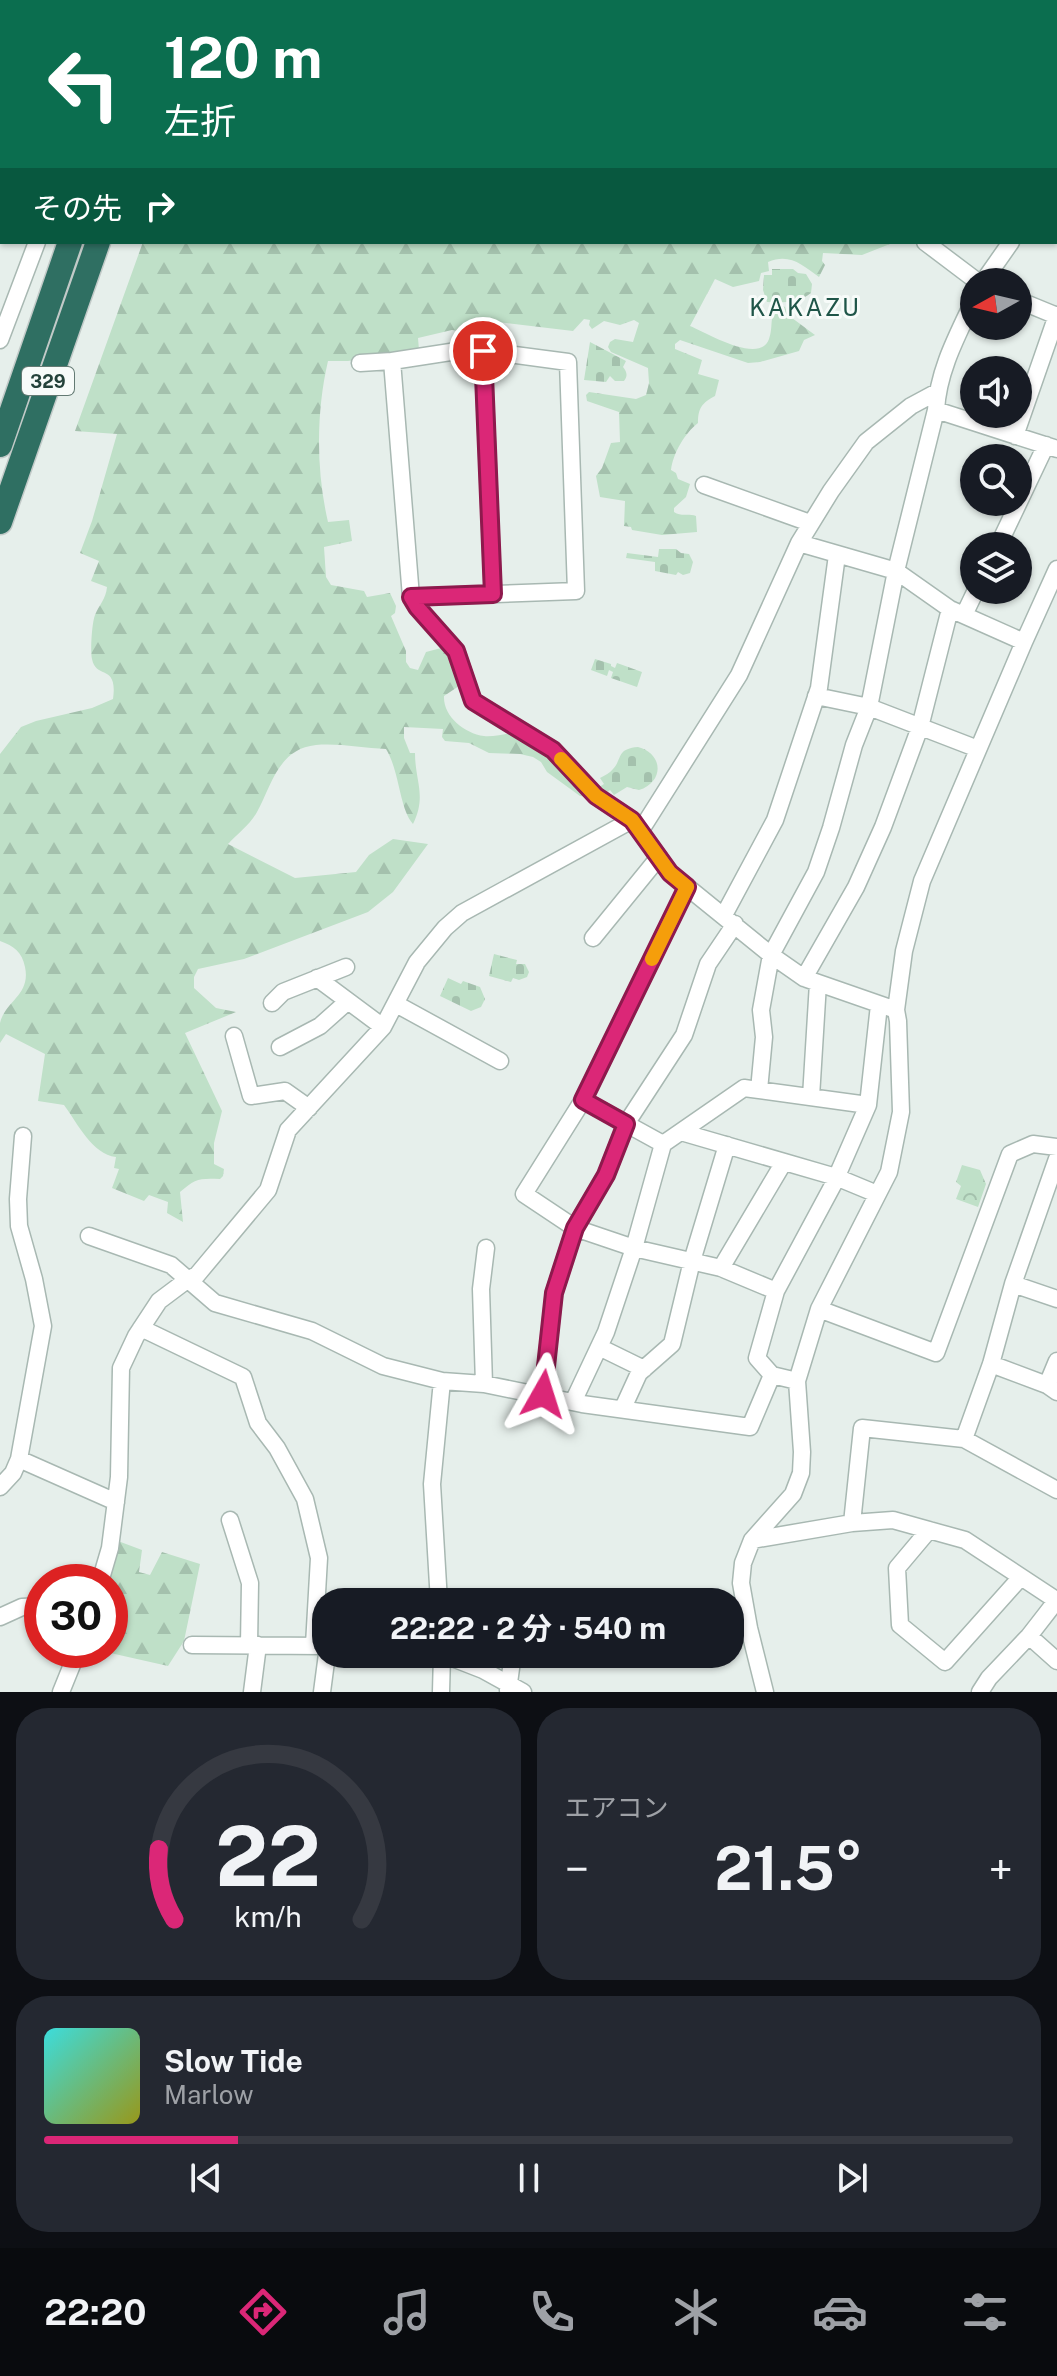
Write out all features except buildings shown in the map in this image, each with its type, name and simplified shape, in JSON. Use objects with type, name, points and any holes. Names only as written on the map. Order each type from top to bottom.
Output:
[{"type":"highway","name":"329","points":[[0,445],[69,244]]},
{"type":"highway","name":"329","points":[[0,522],[97,244]]},
{"type":"street","points":[[0,340],[36,244]]},
{"type":"street","points":[[928,244],[961,268]]},
{"type":"street","points":[[991,268],[1009,244]]},
{"type":"street","points":[[1015,436],[1057,316],[1032,306]]},
{"type":"street","points":[[759,1090],[764,1037],[761,1010],[771,955],[816,872],[854,745],[869,707],[896,571],[936,410],[941,375],[960,332]]},
{"type":"street","points":[[360,363],[470,349],[568,362],[576,591],[411,597]]},
{"type":"street","points":[[483,351],[493,594]]},
{"type":"street","points":[[392,361],[411,597],[456,651],[473,701],[553,750],[596,796],[637,825],[670,873],[771,955],[811,980],[896,1010]]},
{"type":"street","points":[[105,1564],[119,1477],[121,1368],[159,1301],[197,1275],[268,1190],[288,1130],[383,1027],[417,962],[445,928],[462,913],[637,825],[739,675],[799,543],[866,442],[911,406],[937,392]]},
{"type":"street","points":[[936,410],[1052,447],[1006,532]]},
{"type":"street","points":[[704,485],[810,523]]},
{"type":"street","points":[[799,543],[896,571],[957,612],[1024,642]]},
{"type":"street","points":[[543,1394],[554,1293],[575,1228],[606,1175],[626,1124],[684,1035],[708,964],[775,820],[819,688],[837,555]]},
{"type":"street","points":[[765,1692],[741,1583],[743,1563],[752,1540],[793,1494],[801,1473],[797,1381],[819,1309],[889,1172],[901,1112],[896,1010],[904,951],[922,881],[1024,642],[1051,595],[1057,569]]},
{"type":"street","points":[[811,1097],[811,980],[883,827],[920,727],[957,612],[964,604]]},
{"type":"street","points":[[816,696],[869,707],[978,749]]},
{"type":"street","points":[[593,938],[659,857]]},
{"type":"street","points":[[687,887],[583,1100],[524,1194],[575,1228],[634,1248],[721,1268],[776,1291]]},
{"type":"street","points":[[272,1003],[283,992],[346,967]]},
{"type":"street","points":[[317,978],[383,1027]]},
{"type":"street","points":[[280,1047],[320,1026],[348,1001]]},
{"type":"street","points":[[396,1004],[500,1061]]},
{"type":"street","points":[[797,1381],[772,1375],[757,1358],[776,1291],[836,1177],[868,1105],[879,1005]]},
{"type":"street","points":[[234,1036],[251,1096],[285,1091],[309,1108]]},
{"type":"street","points":[[573,1402],[606,1332],[634,1248],[663,1144],[744,1088],[868,1105]]},
{"type":"street","points":[[583,1100],[663,1144]]},
{"type":"street","points":[[681,1132],[836,1177],[877,1194]]},
{"type":"street","points":[[0,1487],[13,1473],[19,1459],[43,1326],[19,1226],[23,1136]]},
{"type":"street","points":[[819,1309],[936,1353],[1010,1154],[1033,1144],[1057,1147]]},
{"type":"street","points":[[623,1408],[639,1373],[672,1344],[692,1261],[727,1145]]},
{"type":"street","points":[[964,1439],[1057,1159]]},
{"type":"street","points":[[721,1268],[784,1162]]},
{"type":"street","points":[[89,1236],[171,1265],[215,1303],[312,1331],[383,1366],[442,1381],[484,1384],[573,1402],[750,1427],[772,1375]]},
{"type":"street","points":[[484,1384],[481,1289],[486,1248]]},
{"type":"street","points":[[1013,1284],[1057,1299]]},
{"type":"street","points":[[141,1328],[243,1377],[258,1423],[277,1448],[305,1499],[319,1558],[320,1588]]},
{"type":"street","points":[[599,1347],[644,1369]]},
{"type":"street","points":[[991,1364],[1052,1388],[1057,1361]]},
{"type":"street","points":[[438,1588],[432,1484],[442,1381]]},
{"type":"street","points":[[852,1523],[862,1428],[964,1439],[1057,1490]]},
{"type":"street","points":[[19,1459],[116,1502]]},
{"type":"street","points":[[230,1520],[250,1583],[254,1645],[252,1692]]},
{"type":"street","points":[[752,1540],[852,1523],[893,1520],[965,1540],[1057,1600],[980,1692]]},
{"type":"street","points":[[929,1530],[897,1568],[900,1625],[945,1662],[1021,1577]]},
{"type":"street","points":[[0,1617],[24,1607]]},
{"type":"street","points":[[1029,1636],[1057,1661]]},
{"type":"street","points":[[192,1645],[312,1648]]},
{"type":"street","points":[[61,1692],[71,1668]]},
{"type":"street","points":[[322,1668],[322,1692]]},
{"type":"street","points":[[441,1692],[442,1668]]},
{"type":"street","points":[[470,1668],[513,1689],[513,1668]]},
{"type":"green space","points":[[142,244],[890,244],[862,255],[823,253],[825,265],[819,277],[795,262],[783,259],[768,262],[769,271],[761,273],[759,281],[733,287],[715,279],[690,326],[732,345],[755,349],[764,346],[769,339],[773,316],[780,304],[788,315],[815,335],[804,340],[799,351],[748,363],[680,340],[675,344],[675,349],[702,360],[698,374],[719,380],[715,396],[702,406],[698,423],[680,444],[671,470],[678,479],[690,484],[686,497],[674,508],[674,512],[696,516],[697,532],[662,535],[632,530],[624,526],[625,501],[600,497],[596,476],[611,443],[620,442],[619,412],[587,401],[586,395],[589,392],[636,399],[646,395],[648,368],[611,352],[608,347],[615,339],[633,342],[639,323],[634,320],[620,325],[604,321],[592,329],[590,320],[584,319],[573,331],[481,320],[479,334],[452,330],[418,338],[419,350],[348,361],[328,361],[320,421],[321,482],[328,522],[349,520],[352,541],[324,547],[326,577],[331,585],[364,591],[367,597],[390,593],[396,606],[391,616],[410,668],[418,670],[426,652],[445,647],[462,684],[444,696],[451,717],[469,731],[484,736],[511,733],[546,755],[589,797],[580,796],[547,772],[541,762],[533,757],[489,753],[469,743],[445,741],[443,729],[404,727],[404,738],[410,753],[415,753],[419,788],[419,805],[413,824],[405,809],[386,749],[316,745],[293,753],[285,761],[254,817],[228,844],[295,878],[356,872],[369,855],[393,839],[428,844],[393,892],[368,912],[244,959],[198,969],[194,988],[216,1008],[236,1012],[185,1033],[222,1111],[214,1143],[214,1164],[224,1169],[220,1179],[198,1180],[180,1192],[183,1222],[167,1213],[168,1202],[149,1195],[144,1201],[112,1188],[119,1169],[114,1168],[116,1157],[107,1155],[93,1144],[64,1105],[38,1101],[45,1054],[6,1034],[0,1043],[3,1015],[21,991],[26,977],[24,962],[19,954],[0,941],[0,754],[21,727],[92,708],[113,699],[114,688],[110,676],[94,665],[91,655],[94,619],[107,587],[91,581],[99,561],[80,553],[117,434],[75,431]]},
{"type":"green space","points":[[772,269],[793,269],[806,274],[812,284],[811,293],[796,301],[767,302],[763,290],[764,275],[772,275]]},
{"type":"green space","points":[[590,342],[626,361],[624,381],[615,381],[610,376],[606,382],[584,380]]},
{"type":"green space","points":[[659,549],[676,549],[689,554],[693,562],[690,573],[683,575],[678,572],[676,575],[655,571],[655,562],[626,558],[627,553],[658,557]]},
{"type":"green space","points":[[595,659],[615,668],[617,663],[642,672],[637,687],[611,678],[613,672],[609,670],[607,676],[591,670]]},
{"type":"green space","points":[[638,747],[653,756],[656,762],[657,775],[653,781],[639,790],[627,787],[614,795],[610,790],[603,796],[596,789],[604,784],[600,778],[612,770],[623,752]]},
{"type":"green space","points":[[494,954],[517,960],[516,964],[525,964],[529,972],[527,977],[519,980],[513,978],[511,982],[489,976]]},
{"type":"green space","points":[[448,978],[480,987],[485,999],[481,1007],[471,1011],[440,996]]},
{"type":"green space","points":[[962,1165],[980,1170],[986,1184],[978,1207],[956,1199],[961,1186],[956,1182]]},
{"type":"green space","points":[[118,1541],[142,1550],[139,1572],[150,1575],[162,1552],[200,1564],[184,1641],[168,1666],[128,1657],[128,1564],[111,1564]]},
{"type":"slow traffic","points":[[561,759],[596,796],[632,820],[670,873],[687,887],[652,959]]},
{"type":"district","name":"KAKAZU","points":[[805,307]]},
{"type":"route","points":[[483,351],[493,594],[411,597],[456,651],[473,701],[553,750],[596,796],[632,820],[670,873],[687,887],[583,1100],[626,1124],[606,1175],[575,1228],[554,1293],[543,1394]]}]
